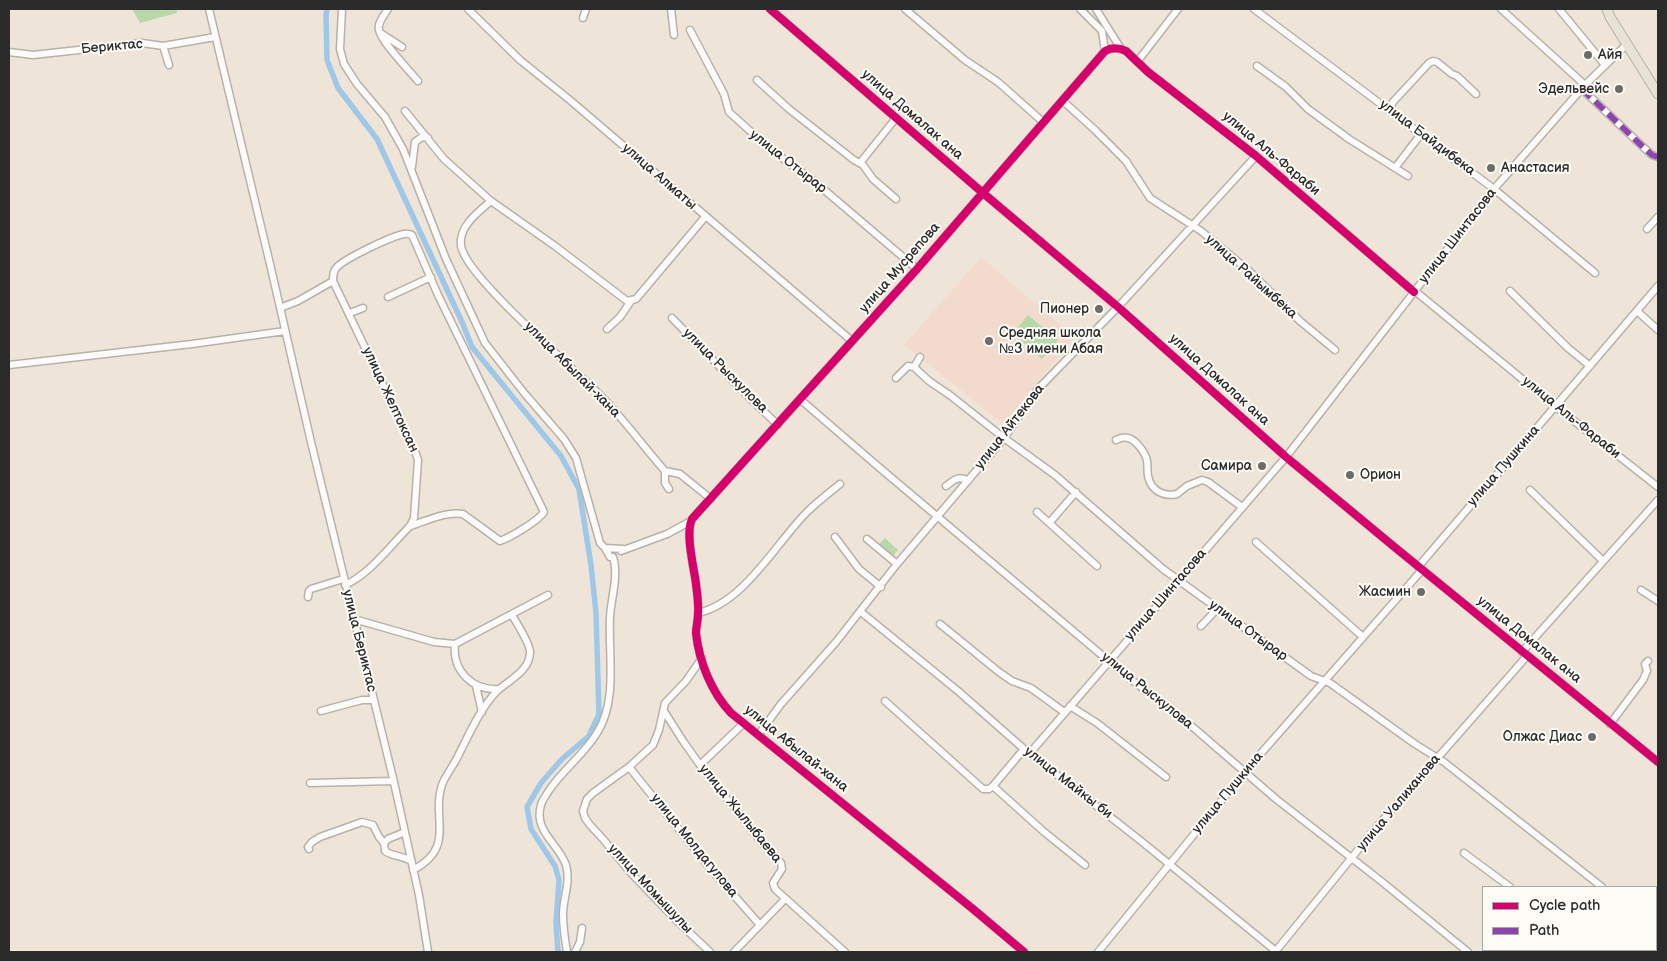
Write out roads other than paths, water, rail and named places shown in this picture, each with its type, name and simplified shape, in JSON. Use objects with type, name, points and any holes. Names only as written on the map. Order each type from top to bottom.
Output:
[{"type":"highway","points":[[1607,9],[1610,17],[1658,94]]},
{"type":"street","name":"улица Бериктас","points":[[209,9],[344,582],[394,781],[419,896],[428,952]]},
{"type":"street","points":[[342,9],[340,49],[344,64],[357,84],[385,117],[404,150],[446,259],[478,331],[504,368],[564,439],[576,458],[600,543],[610,557],[613,557]]},
{"type":"street","points":[[388,9],[379,24],[379,31],[389,47],[418,81]]},
{"type":"street","name":"улица Алматы","points":[[468,9],[520,60],[571,101],[852,341]]},
{"type":"street","points":[[584,18],[586,9]]},
{"type":"street","points":[[672,9],[674,34]]},
{"type":"street","name":"улица Домалак ана","points":[[770,9],[1118,306],[1286,457],[1658,762]]},
{"type":"street","points":[[905,9],[965,60],[998,82],[1043,122]]},
{"type":"street","points":[[1080,9],[1102,31],[1105,51],[1110,48],[1121,49]]},
{"type":"street","name":"улица Аль-Фараби","points":[[1096,9],[1121,49],[1256,156],[1415,292],[1658,488]]},
{"type":"street","points":[[1137,62],[1178,9]]},
{"type":"street","name":"улица Байдибека","points":[[1254,9],[1494,189],[1595,273]]},
{"type":"street","points":[[1501,9],[1641,145],[1658,158]]},
{"type":"street","points":[[1559,9],[1605,64]]},
{"type":"street","name":"улица Отырар","points":[[690,30],[724,94],[729,112],[770,149],[815,182],[916,270]]},
{"type":"street","points":[[379,31],[402,47]]},
{"type":"street","name":"Бериктас","points":[[9,52],[33,54],[142,44],[163,46],[215,37]]},
{"type":"street","name":"улица Шинтасова","points":[[993,786],[1070,706],[1286,457],[1494,189],[1583,87],[1627,44]]},
{"type":"street","points":[[163,46],[169,65]]},
{"type":"street","name":"улица Мусрепова","points":[[711,499],[916,270],[1105,51]]},
{"type":"street","points":[[1389,110],[1405,88],[1433,61],[1457,76],[1476,94]]},
{"type":"street","points":[[1256,66],[1286,87],[1308,109],[1350,139],[1408,176]]},
{"type":"street","points":[[756,80],[789,109],[860,164],[869,172],[873,179],[896,198]]},
{"type":"street","name":"улица Райымбека","points":[[1062,101],[1126,161],[1150,198],[1201,231],[1249,271],[1300,321],[1335,350]]},
{"type":"street","points":[[406,111],[444,159],[492,201],[627,301],[631,301]]},
{"type":"street","points":[[860,164],[896,118]]},
{"type":"street","points":[[1395,168],[1421,134]]},
{"type":"street","points":[[412,170],[415,142],[422,137],[428,138]]},
{"type":"street","name":"улица Айтекова","points":[[759,734],[781,704],[861,612],[898,564],[1004,438],[1037,390],[1118,306],[1256,156]]},
{"type":"street","name":"улица Абылай-хана","points":[[492,201],[471,219],[464,230],[460,241],[465,258],[500,299],[604,400],[665,470],[680,474],[711,499]]},
{"type":"street","points":[[607,330],[620,317],[631,301],[636,299],[705,216]]},
{"type":"street","points":[[1647,229],[1658,217]]},
{"type":"street","points":[[280,308],[298,301],[333,281],[333,272],[336,267],[344,262],[372,247],[406,233],[412,235],[430,277],[544,512],[500,541],[463,514],[449,514],[410,526],[356,580],[311,589],[308,597]]},
{"type":"street","points":[[388,297],[430,277]]},
{"type":"street","name":"улица Желтоксан","points":[[333,281],[416,454],[418,466],[414,518],[410,526]]},
{"type":"street","name":"улица Пушкина","points":[[1098,952],[1245,772],[1363,637],[1555,406],[1658,286]]},
{"type":"street","points":[[1510,291],[1568,348],[1590,366]]},
{"type":"street","points":[[350,313],[363,308]]},
{"type":"street","points":[[1636,311],[1658,330]]},
{"type":"street","name":"улица Рыскулова","points":[[672,318],[778,424]]},
{"type":"street","points":[[9,365],[285,332]]},
{"type":"street","points":[[896,378],[908,366],[914,367],[920,357]]},
{"type":"street","name":"улица Отырар","points":[[914,367],[929,381],[972,411],[1004,438],[1040,463],[1076,492],[1151,559],[1178,580],[1310,676],[1326,680],[1415,744],[1438,758],[1601,886]]},
{"type":"street","name":"улица Рыскулова","points":[[801,400],[937,517],[1144,690],[1176,714],[1276,800],[1468,952]]},
{"type":"street","points":[[1116,440],[1126,437],[1134,441],[1147,458],[1150,481],[1162,495],[1177,494],[1187,486],[1202,480],[1208,482],[1242,507]]},
{"type":"street","points":[[665,470],[665,483],[669,489]]},
{"type":"street","points":[[946,486],[956,478],[960,477],[968,480]]},
{"type":"street","points":[[698,612],[718,607],[731,597],[771,556],[808,510],[840,484]]},
{"type":"street","points":[[1530,490],[1603,561]]},
{"type":"street","points":[[1050,522],[1076,492]]},
{"type":"street","points":[[613,557],[623,549],[667,534],[691,521],[711,499]]},
{"type":"street","name":"улица Уалиханова","points":[[1276,952],[1375,829],[1438,758],[1603,561],[1658,500]]},
{"type":"street","points":[[1037,512],[1097,566]]},
{"type":"street","name":"улица Абылай-хана","points":[[691,521],[691,544],[698,612],[696,634],[712,686],[720,701],[731,713],[1024,952]]},
{"type":"street","points":[[835,537],[859,569],[881,587]]},
{"type":"street","points":[[867,539],[898,564]]},
{"type":"street","points":[[1256,542],[1363,637]]},
{"type":"street","points":[[605,548],[623,549]]},
{"type":"street","points":[[567,952],[563,913],[567,870],[563,857],[543,830],[539,820],[541,803],[550,788],[597,734],[604,718],[610,690],[610,618],[615,572],[613,557]]},
{"type":"street","points":[[1642,590],[1658,601]]},
{"type":"street","points":[[354,619],[434,642],[455,644],[548,595]]},
{"type":"street","points":[[1201,626],[1218,608]]},
{"type":"street","name":"улица Майкы би","points":[[861,612],[958,691],[1027,751],[1276,952]]},
{"type":"street","points":[[413,870],[433,856],[438,847],[440,837],[440,795],[444,780],[482,712],[500,689],[524,669],[529,661],[530,646],[512,615]]},
{"type":"street","points":[[940,624],[999,672],[1012,681],[1031,688],[1064,712]]},
{"type":"street","points":[[455,644],[455,659],[460,670],[476,686],[490,690],[500,689]]},
{"type":"street","points":[[629,767],[653,745],[665,703],[686,681],[702,658]]},
{"type":"street","points":[[1610,724],[1643,680],[1647,671],[1645,664],[1648,661]]},
{"type":"street","points":[[476,686],[482,712]]},
{"type":"street","points":[[321,711],[362,700],[374,700]]},
{"type":"street","points":[[885,701],[980,787],[986,789],[993,786],[1043,831],[1085,865]]},
{"type":"street","points":[[1070,706],[1097,723],[1166,776]]},
{"type":"street","name":"улица Жылыбаева","points":[[664,711],[682,741],[700,765],[763,844],[781,863],[782,869],[773,885],[785,899],[846,952]]},
{"type":"street","name":"улица Жылыбаева","points":[[700,765],[708,760],[744,722]]},
{"type":"street","name":"улица Момышулы","points":[[629,767],[587,799],[583,810],[585,818],[649,893],[710,952]]},
{"type":"street","name":"улица Молдагулова","points":[[629,767],[710,868],[760,925]]},
{"type":"street","points":[[310,783],[394,781]]},
{"type":"street","points":[[309,849],[308,847],[312,842],[320,837],[362,822],[373,824],[378,837],[384,843],[385,851],[390,855],[403,857],[411,861]]},
{"type":"street","points":[[384,843],[388,838],[405,832]]},
{"type":"street","points":[[1464,852],[1509,886]]},
{"type":"street","points":[[734,952],[785,899]]},
{"type":"street","points":[[575,952],[580,942],[582,928]]},
{"type":"waterway","points":[[327,9],[327,60],[338,88],[377,139],[472,347],[561,456],[579,489],[591,565],[596,613],[599,714],[589,736],[562,759],[541,783],[527,807],[531,829],[555,866],[559,880],[556,923],[558,952]]},
{"type":"place","name":"Айя","points":[[1588,55]]},
{"type":"place","name":"Эдельвейс","points":[[1619,89]]},
{"type":"place","name":"Анастасия","points":[[1491,168]]},
{"type":"place","name":"Пионер","points":[[1099,309]]},
{"type":"place","name":"Средняя школа №3 имени Абая","points":[[989,341]]},
{"type":"place","name":"Самира","points":[[1262,466]]},
{"type":"place","name":"Орион","points":[[1350,475]]},
{"type":"place","name":"Жасмин","points":[[1421,592]]},
{"type":"place","name":"Олжас Диас","points":[[1592,737]]}]
